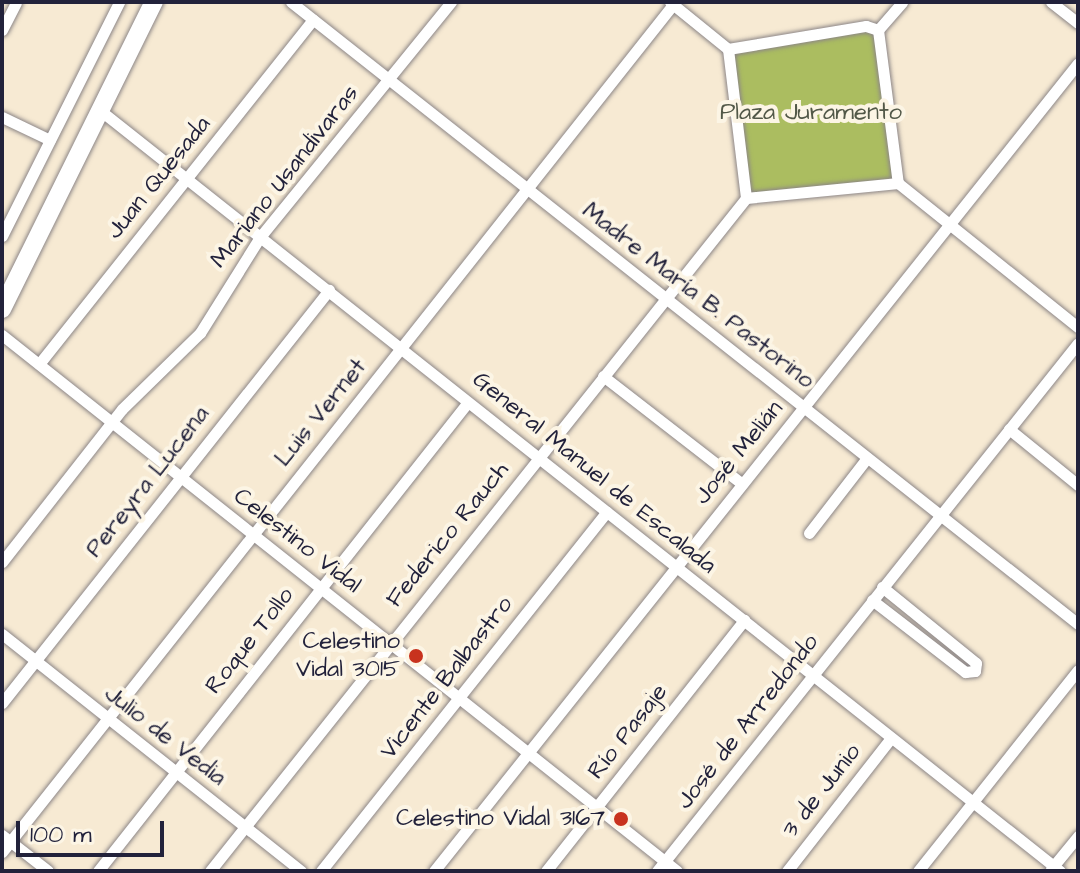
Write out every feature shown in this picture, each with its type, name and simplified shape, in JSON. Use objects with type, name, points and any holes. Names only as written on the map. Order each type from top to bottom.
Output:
[{"type":"main road","points":[[2,309],[154,2]]},
{"type":"street","points":[[2,30],[16,2]]},
{"type":"street","points":[[2,236],[119,2]]},
{"type":"street","name":"Madre María B. Pastorino","points":[[291,2],[1078,624]]},
{"type":"street","name":"Mariano Usandivaras","points":[[2,562],[111,422],[200,333],[260,237],[451,2]]},
{"type":"street","points":[[898,183],[878,30],[902,2]]},
{"type":"street","points":[[1051,2],[1078,23]]},
{"type":"street","points":[[673,3],[728,49],[746,198],[898,183],[1078,327]]},
{"type":"street","name":"Luis Vernet","points":[[2,852],[6,838],[107,719],[673,3]]},
{"type":"street","name":"Juan Quesada","points":[[39,364],[313,20]]},
{"type":"street","points":[[728,49],[866,26],[878,30]]},
{"type":"street","name":"José Melián","points":[[434,871],[1078,63]]},
{"type":"street","name":"General Manuel de Escalada","points":[[101,111],[1054,869]]},
{"type":"street","points":[[2,117],[50,140]]},
{"type":"street","name":"Federico Rauch","points":[[210,871],[746,198]]},
{"type":"street","name":"Pereyra Lucena","points":[[2,703],[329,290]]},
{"type":"street","name":"Celestino Vidal","points":[[2,335],[529,752],[597,807],[661,866],[677,871]]},
{"type":"street","name":"José de Arredondo","points":[[661,866],[1078,343]]},
{"type":"street","points":[[603,376],[742,484]]},
{"type":"street","name":"Roque Tollo","points":[[98,871],[468,402]]},
{"type":"street","points":[[1009,429],[1078,485]]},
{"type":"street","points":[[809,533],[867,458]]},
{"type":"street","name":"Vicente Balbastro","points":[[321,871],[607,512]]},
{"type":"street","points":[[872,600],[965,672],[975,671],[976,663],[882,587]]},
{"type":"street","name":"Río Pasaje","points":[[546,871],[744,620]]},
{"type":"street","name":"Julio de Vedia","points":[[2,634],[301,871]]},
{"type":"street","points":[[918,871],[1078,670]]},
{"type":"street","name":"3 de Junio","points":[[787,871],[891,738]]},
{"type":"street","points":[[1054,869],[1078,836]]},
{"type":"street","points":[[6,838],[48,871]]},
{"type":"green space","name":"Plaza Juramento","points":[[878,30],[897,183],[747,201],[728,48]]},
{"type":"place","name":"Celestino Vidal 3015","points":[[416,656]]},
{"type":"place","name":"Celestino Vidal 3167","points":[[621,819]]}]
